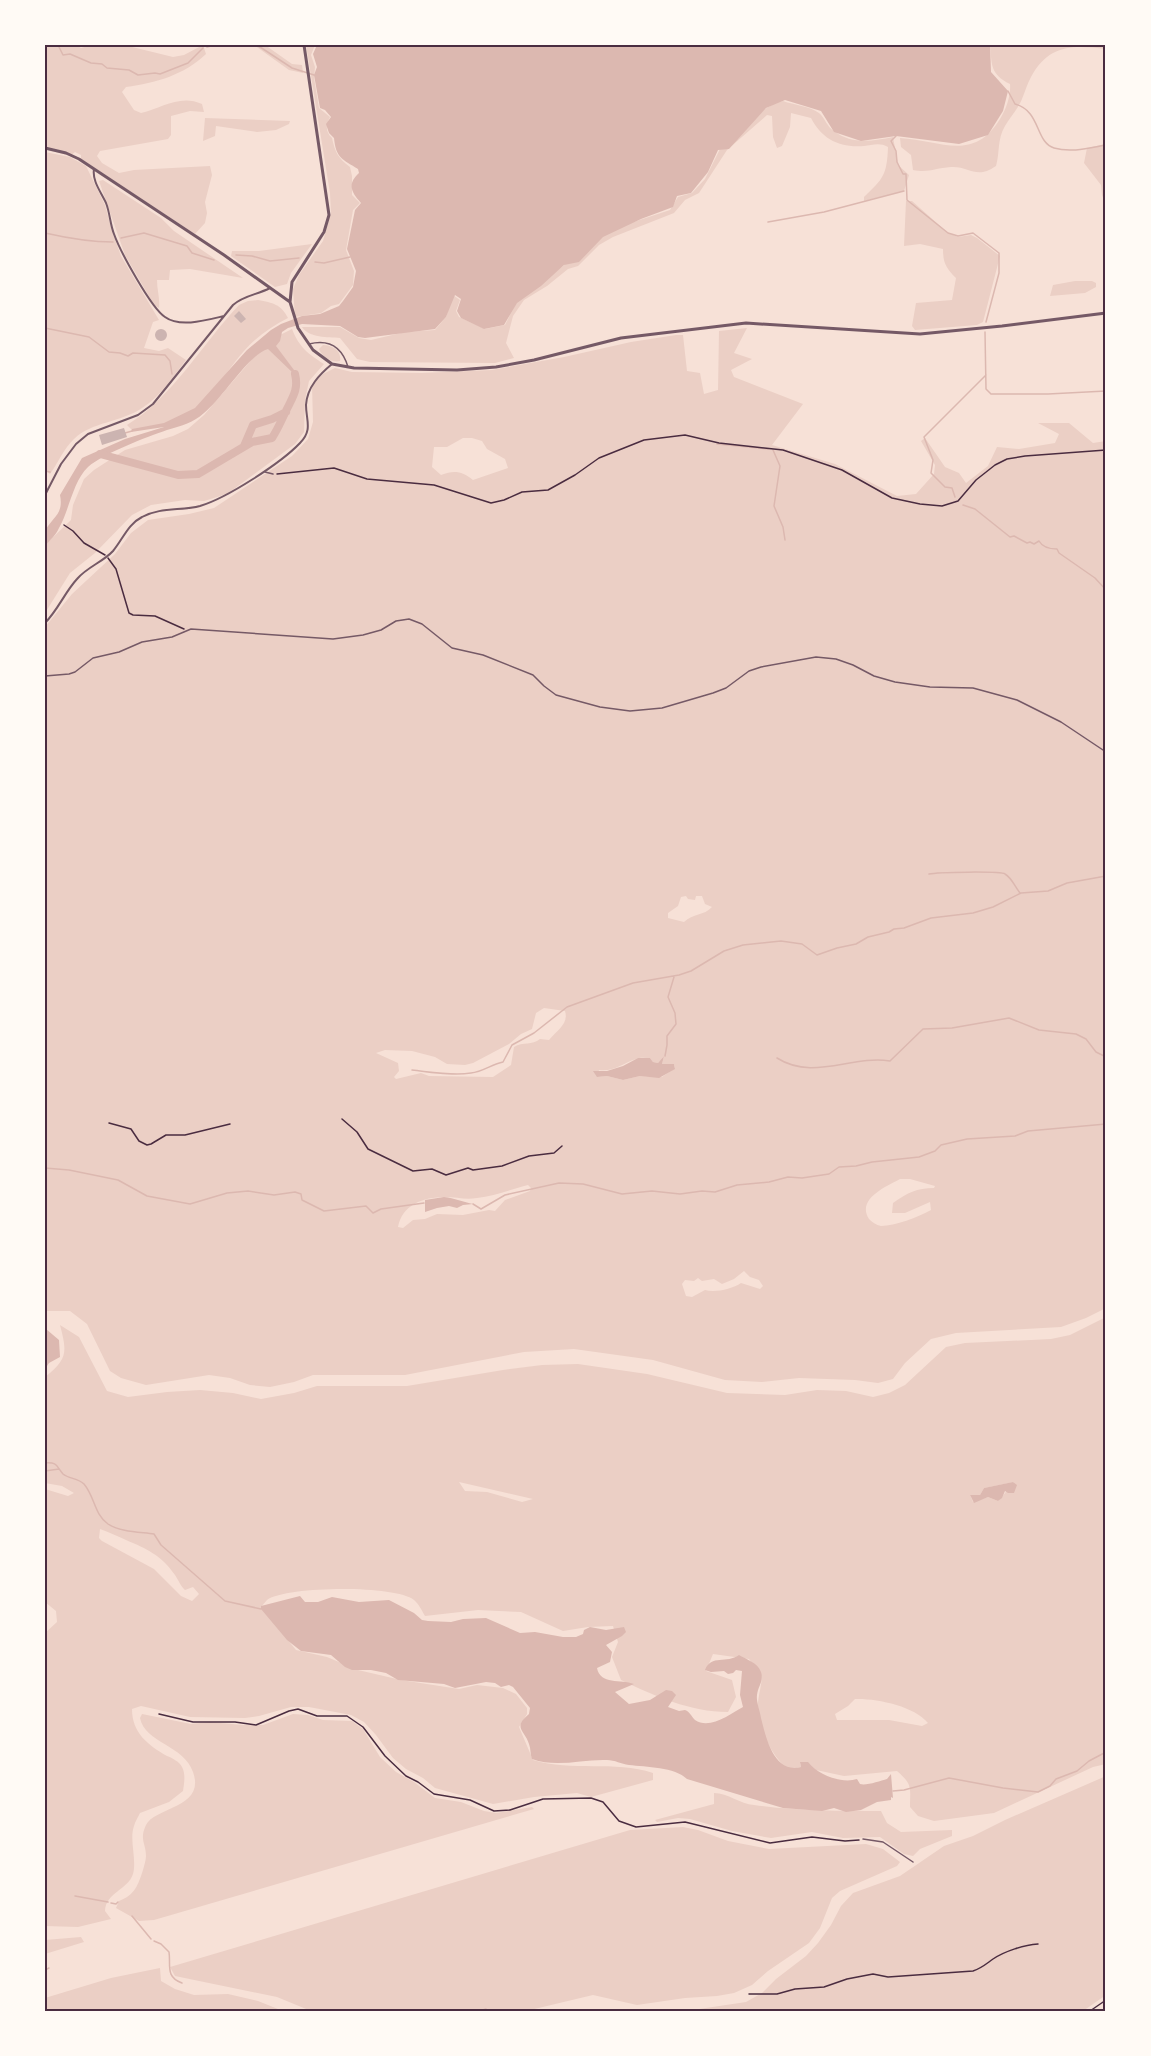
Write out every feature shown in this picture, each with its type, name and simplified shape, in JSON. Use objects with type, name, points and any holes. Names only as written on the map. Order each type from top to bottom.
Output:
[{"type":"street","points":[[304,45],[329,215],[324,232],[292,282],[290,302],[298,328],[308,344],[319,356],[332,364],[348,368],[457,370],[496,368],[621,338],[746,323],[920,334],[1106,313]]},
{"type":"street","points":[[45,148],[70,155],[94,169],[290,302]]},
{"type":"street","points":[[94,169],[94,178],[107,207],[116,241],[160,314],[182,322],[224,316]]},
{"type":"street","points":[[45,495],[61,464],[81,439],[93,432],[127,420],[153,404],[238,300],[270,288]]},
{"type":"street","points":[[45,623],[76,579],[114,550],[130,526],[139,518],[155,512],[194,507],[210,502],[262,472],[304,439],[309,427],[306,403],[309,393],[319,375],[332,364]]},
{"type":"lane","points":[[308,344],[320,342],[333,345],[344,356],[348,368]]},
{"type":"lane","points":[[262,472],[273,474]]},
{"type":"lane","points":[[45,676],[69,674],[93,658],[187,630],[333,639],[363,635],[381,630],[396,621],[409,619],[422,624],[453,648],[483,655],[532,675],[556,695],[600,707],[630,711],[662,708],[713,693],[749,671],[761,667],[816,657],[836,658],[874,676],[894,682],[930,687],[977,688],[1023,702],[1061,722],[1106,752]]},
{"type":"lane","points":[[863,1839],[883,1842],[913,1862]]},
{"type":"path","points":[[273,474],[334,468],[367,479],[434,485],[491,503],[522,492],[548,490],[599,458],[647,439],[686,435],[719,442],[783,450],[842,470],[892,498],[938,506],[958,501],[976,480],[994,465],[1007,459],[1031,455],[1106,450]]},
{"type":"path","points":[[64,525],[84,543],[107,556],[116,569],[129,613],[155,616],[177,628],[187,630]]},
{"type":"path","points":[[342,1119],[357,1132],[368,1149],[413,1171],[432,1169],[446,1175],[468,1168],[473,1170],[502,1166],[529,1156],[554,1153],[562,1146]]},
{"type":"path","points":[[109,1123],[131,1129],[139,1141],[147,1145],[166,1135],[185,1135],[230,1124]]},
{"type":"path","points":[[159,1714],[193,1722],[235,1722],[255,1725],[298,1709],[317,1716],[347,1716],[363,1727],[381,1752],[401,1773],[434,1794],[470,1800],[494,1811],[510,1810],[543,1799],[591,1798],[603,1802],[618,1821],[636,1827],[685,1822],[770,1843],[812,1837],[845,1841],[863,1839]]},
{"type":"path","points":[[749,1994],[777,1994],[795,1989],[824,1987],[847,1979],[873,1974],[888,1977],[973,1971],[983,1968],[992,1959],[1005,1953],[1038,1944]]},
{"type":"path","points":[[1090,2011],[1106,2000]]},
{"type":"shaded area","points":[[45,45],[76,45],[81,48],[91,45],[124,45],[173,57],[184,55],[203,45],[206,54],[179,73],[126,87],[122,92],[134,110],[141,113],[186,100],[202,104],[204,112],[190,111],[171,116],[171,135],[168,139],[100,151],[97,156],[102,163],[119,173],[134,170],[210,166],[212,175],[205,202],[207,213],[205,223],[195,234],[81,159],[81,155],[75,152],[70,156],[45,149]]},
{"type":"shaded area","points":[[254,45],[265,45],[292,64],[302,65],[303,73],[289,70]]},
{"type":"shaded area","points":[[306,45],[315,45],[311,55],[315,67],[314,78],[319,108],[330,117],[327,130],[338,154],[350,167],[352,195],[360,203],[353,210],[346,250],[354,271],[353,285],[339,304],[321,313],[295,317],[293,289],[299,275],[323,241],[331,213],[330,193]]},
{"type":"shaded area","points":[[317,45],[990,45],[991,72],[1008,91],[1003,111],[988,135],[959,144],[896,136],[861,141],[834,132],[821,111],[785,100],[766,108],[729,149],[718,150],[708,172],[691,193],[677,196],[673,207],[603,237],[579,262],[564,265],[541,286],[517,303],[504,325],[484,329],[461,318],[457,311],[461,299],[455,295],[446,317],[435,329],[365,338],[358,337],[340,326],[302,324],[288,328],[282,332],[276,346],[297,374],[299,384],[295,384],[293,373],[268,349],[260,353],[196,419],[126,446],[104,456],[88,467],[75,488],[58,531],[45,546],[45,531],[59,511],[60,495],[82,458],[125,439],[164,427],[131,432],[132,429],[164,423],[195,408],[247,350],[271,330],[302,316],[320,314],[339,306],[353,287],[356,271],[347,249],[355,210],[361,203],[352,188],[353,181],[359,173],[358,169],[338,154],[334,138],[329,133],[326,124],[331,117],[320,108],[314,75],[317,67],[313,54]]},
{"type":"shaded area","points":[[990,45],[1106,45],[1106,49],[1073,47],[1063,49],[1046,58],[1038,66],[1020,103],[1002,131],[996,166],[983,172],[958,167],[928,171],[913,170],[911,155],[901,147],[900,138],[955,146],[967,145],[979,141],[990,133],[1000,119],[1008,102],[1010,84],[995,73]]},
{"type":"shaded area","points":[[783,101],[815,111],[832,129],[848,138],[870,141],[893,137],[898,165],[909,175],[904,191],[864,201],[864,197],[883,176],[888,147],[885,145],[839,144],[820,132],[811,118],[791,113],[790,127],[782,146],[777,148],[773,137],[772,116],[767,115],[727,150],[699,193],[685,200],[674,213],[613,237],[599,245],[578,266],[568,269],[547,286],[524,300],[513,316],[506,343],[514,358],[495,363],[370,362],[357,359],[340,338],[314,335],[302,327],[340,327],[359,338],[371,340],[405,332],[435,330],[446,317],[453,295],[460,300],[456,311],[459,317],[485,329],[505,325],[516,303],[591,244],[615,228],[670,210],[678,197],[692,193],[705,179],[722,145],[765,109]]},
{"type":"shaded area","points":[[205,118],[290,121],[289,124],[276,130],[257,132],[216,126],[215,136],[203,141]]},
{"type":"shaded area","points":[[1106,144],[1106,206],[1101,185],[1084,163],[1087,148]]},
{"type":"shaded area","points":[[45,152],[70,157],[86,166],[105,205],[121,256],[159,320],[153,322],[144,348],[159,351],[168,348],[186,360],[149,403],[134,413],[81,433],[70,443],[50,474],[45,470]]},
{"type":"shaded area","points":[[103,180],[161,218],[174,231],[243,278],[190,269],[170,270],[169,280],[157,280],[159,308],[154,305],[125,255],[99,181]]},
{"type":"shaded area","points":[[906,201],[912,201],[948,233],[958,237],[971,235],[1000,256],[983,322],[977,325],[915,330],[912,326],[916,303],[952,300],[956,278],[946,265],[943,249],[920,244],[904,246]]},
{"type":"shaded area","points":[[312,244],[291,273],[287,284],[275,287],[231,256],[232,251],[259,251]]},
{"type":"shaded area","points":[[1092,281],[1096,283],[1096,287],[1085,293],[1050,296],[1053,285]]},
{"type":"shaded area","points":[[258,300],[276,305],[288,318],[264,332],[249,346],[203,403],[186,416],[166,424],[133,431],[127,425],[143,414],[173,385],[239,305]]},
{"type":"shaded area","points":[[747,328],[734,353],[752,359],[731,370],[734,377],[803,404],[772,445],[835,464],[897,496],[916,494],[934,474],[935,465],[921,441],[925,438],[945,467],[959,473],[966,483],[988,466],[997,447],[1019,449],[1055,443],[1059,434],[1038,423],[1069,423],[1093,443],[1106,441],[1106,1308],[1061,1327],[956,1333],[931,1339],[905,1363],[893,1379],[878,1383],[799,1378],[762,1382],[725,1380],[653,1360],[574,1349],[524,1352],[405,1375],[313,1375],[270,1387],[250,1385],[230,1378],[209,1375],[146,1385],[121,1378],[110,1371],[87,1324],[70,1311],[45,1311],[45,627],[72,594],[115,554],[131,533],[148,520],[214,508],[292,456],[308,439],[313,422],[312,385],[323,374],[335,368],[352,372],[422,373],[492,370],[631,342],[683,335],[687,371],[700,373],[704,394],[718,390],[719,331]],"holes":[[[463,438],[482,441],[487,449],[505,459],[508,468],[473,480],[458,472],[441,475],[432,467],[434,447],[447,447]],[[686,896],[688,899],[695,900],[696,896],[702,896],[705,904],[712,907],[684,922],[668,918],[668,913],[678,906],[681,897]],[[544,1008],[565,1011],[566,1016],[562,1027],[549,1040],[540,1039],[514,1047],[511,1065],[493,1077],[429,1076],[421,1073],[396,1079],[394,1077],[399,1071],[398,1063],[376,1053],[385,1050],[412,1051],[435,1057],[447,1064],[465,1065],[509,1044],[521,1034],[532,1029],[536,1013]],[[664,1056],[662,1064],[674,1064],[675,1068],[662,1077],[640,1076],[623,1080],[607,1076],[597,1077],[599,1070],[614,1068],[638,1058],[650,1058],[653,1062],[658,1063]],[[900,1179],[910,1179],[935,1186],[903,1196],[893,1203],[892,1213],[905,1213],[930,1202],[931,1210],[900,1223],[887,1226],[876,1224],[869,1219],[866,1212],[867,1205],[875,1194]],[[528,1185],[531,1188],[530,1191],[505,1200],[495,1211],[463,1215],[437,1214],[425,1219],[413,1220],[403,1228],[398,1227],[404,1213],[422,1201],[437,1197],[469,1199],[490,1196]],[[744,1271],[750,1277],[759,1280],[763,1286],[760,1289],[741,1283],[723,1290],[705,1290],[692,1297],[686,1296],[682,1284],[685,1280],[694,1281],[698,1278],[702,1281],[714,1279],[722,1284],[734,1279]]]},
{"type":"shaded area","points":[[292,329],[305,350],[324,364],[309,381],[305,400],[304,432],[295,444],[227,494],[204,501],[185,500],[151,505],[132,515],[95,553],[70,573],[45,613],[45,545],[71,520],[73,505],[84,479],[125,450],[173,436],[188,429],[204,415],[253,358],[278,336]]},
{"type":"shaded area","points":[[323,345],[336,349],[340,361],[325,357],[319,349]]},
{"type":"shaded area","points":[[664,1056],[662,1064],[674,1064],[675,1069],[659,1078],[640,1076],[623,1080],[607,1076],[597,1077],[593,1071],[607,1071],[638,1058],[650,1058],[653,1062],[658,1063]]},
{"type":"shaded area","points":[[444,1197],[473,1204],[457,1208],[449,1206],[437,1208],[425,1212],[425,1200]]},
{"type":"shaded area","points":[[1106,1317],[1106,1764],[1093,1767],[994,1813],[934,1821],[918,1816],[910,1807],[909,1787],[897,1771],[844,1776],[816,1770],[800,1763],[801,1767],[792,1769],[780,1762],[765,1738],[759,1721],[758,1706],[762,1677],[749,1659],[713,1654],[706,1671],[732,1680],[736,1697],[728,1712],[700,1709],[660,1697],[621,1680],[612,1657],[618,1642],[613,1626],[563,1631],[521,1612],[478,1610],[425,1616],[414,1600],[386,1592],[341,1589],[296,1592],[278,1595],[267,1600],[261,1607],[296,1650],[327,1657],[358,1670],[401,1680],[459,1689],[477,1685],[503,1688],[516,1694],[527,1708],[527,1714],[519,1727],[533,1760],[563,1765],[638,1769],[653,1773],[653,1780],[591,1797],[577,1793],[493,1804],[435,1788],[393,1758],[364,1722],[351,1715],[309,1707],[291,1707],[245,1718],[190,1717],[141,1706],[132,1709],[138,1732],[148,1743],[181,1765],[184,1776],[183,1791],[169,1802],[140,1813],[133,1831],[133,1874],[127,1884],[109,1899],[106,1905],[105,1911],[111,1919],[78,1927],[45,1926],[45,1633],[57,1622],[56,1611],[45,1602],[45,1489],[68,1496],[74,1493],[62,1486],[45,1483],[45,1377],[58,1365],[64,1354],[60,1325],[79,1337],[107,1391],[128,1397],[200,1390],[233,1393],[261,1399],[317,1386],[407,1386],[503,1370],[542,1365],[578,1364],[647,1374],[727,1393],[785,1395],[817,1390],[846,1391],[873,1397],[889,1393],[905,1385],[946,1347],[965,1343],[1051,1339],[1070,1335]],"holes":[[[459,1482],[533,1499],[522,1502],[487,1492],[465,1491]],[[1014,1482],[998,1501],[988,1497],[973,1502],[970,1495],[980,1495],[984,1488]],[[100,1529],[147,1550],[164,1562],[185,1590],[193,1587],[199,1594],[192,1601],[181,1596],[154,1569],[99,1538]],[[855,1699],[894,1704],[914,1712],[928,1723],[922,1726],[889,1720],[837,1720],[835,1714]]]},
{"type":"shaded area","points":[[46,1329],[59,1340],[60,1357],[49,1363],[45,1369]]},
{"type":"shaded area","points":[[1013,1482],[1017,1485],[1014,1493],[1005,1491],[998,1501],[988,1497],[974,1503],[970,1495],[980,1495],[984,1488]]},
{"type":"shaded area","points":[[300,1596],[305,1602],[318,1602],[332,1597],[359,1602],[389,1600],[414,1613],[422,1620],[451,1622],[486,1618],[520,1633],[535,1632],[576,1637],[590,1627],[606,1630],[624,1627],[626,1632],[622,1636],[606,1645],[612,1652],[610,1662],[597,1668],[602,1677],[634,1684],[615,1692],[629,1704],[650,1700],[666,1690],[672,1691],[676,1695],[668,1707],[679,1711],[685,1710],[701,1723],[720,1720],[743,1707],[740,1695],[742,1671],[736,1670],[728,1674],[724,1671],[705,1670],[711,1662],[739,1655],[754,1664],[761,1672],[757,1695],[758,1704],[769,1744],[778,1760],[792,1768],[801,1767],[800,1762],[808,1762],[818,1771],[831,1777],[844,1780],[857,1779],[860,1784],[887,1779],[891,1774],[893,1798],[877,1802],[861,1810],[846,1812],[834,1808],[822,1811],[783,1808],[687,1779],[675,1772],[660,1768],[629,1765],[610,1760],[551,1763],[532,1759],[529,1744],[520,1726],[529,1714],[530,1708],[513,1687],[509,1685],[501,1687],[495,1683],[486,1682],[455,1688],[444,1684],[398,1680],[386,1673],[352,1670],[331,1655],[301,1651],[287,1640],[261,1609],[261,1606]]},
{"type":"shaded area","points":[[142,1714],[191,1724],[209,1722],[263,1725],[293,1714],[308,1715],[323,1720],[352,1721],[363,1729],[380,1757],[396,1772],[435,1798],[461,1802],[496,1813],[532,1807],[534,1809],[154,1920],[139,1921],[116,1908],[119,1901],[129,1896],[135,1889],[141,1875],[146,1858],[143,1838],[146,1825],[159,1814],[186,1800],[195,1784],[193,1772],[188,1763],[182,1756],[149,1733],[140,1718]]},
{"type":"shaded area","points":[[1106,1776],[1106,1995],[1083,2011],[686,2011],[746,2002],[762,1993],[806,1956],[831,1925],[841,1906],[853,1893],[900,1876],[944,1846],[973,1836]]},
{"type":"shaded area","points":[[714,1793],[749,1804],[770,1807],[881,1811],[887,1823],[901,1832],[952,1830],[952,1836],[920,1849],[913,1856],[904,1854],[880,1837],[843,1838],[812,1832],[771,1838],[732,1831],[690,1819],[678,1818],[657,1822],[655,1820],[714,1804]]},
{"type":"shaded area","points":[[683,1827],[728,1841],[769,1849],[866,1844],[883,1849],[900,1862],[897,1866],[840,1891],[832,1898],[820,1928],[809,1943],[752,1985],[734,1993],[717,1996],[637,2005],[593,1995],[526,2011],[473,2009],[311,2011],[277,1997],[175,1976],[170,1967],[630,1830]]},
{"type":"shaded area","points":[[81,1937],[84,1942],[45,1954],[45,1940]]},
{"type":"shaded area","points":[[160,1968],[161,1981],[175,1989],[194,1995],[228,1994],[258,2001],[283,2011],[45,2011],[45,1998],[111,1978]]},
{"type":"building","points":[[239,311],[246,319],[241,323],[234,316]]},
{"type":"building","points":[[161,329],[167,335],[161,341],[155,335]]},
{"type":"building","points":[[124,428],[127,437],[102,445],[99,435]]},
{"type":"waterway","points":[[58,45],[63,55],[70,54],[91,63],[102,64],[107,68],[129,70],[138,75],[160,74],[188,63],[203,48]]},
{"type":"waterway","points":[[207,47],[215,45]]},
{"type":"waterway","points":[[257,45],[292,68],[314,75]]},
{"type":"waterway","points":[[1008,91],[1015,104],[1023,108],[1034,119],[1048,145],[1067,150],[1106,145]]},
{"type":"waterway","points":[[896,136],[891,141],[896,151],[897,162],[903,174],[906,174],[907,200],[948,233],[958,236],[973,233],[999,253],[999,273],[986,322]]},
{"type":"waterway","points":[[768,222],[824,212],[904,191]]},
{"type":"waterway","points":[[45,233],[113,242]]},
{"type":"waterway","points":[[121,238],[144,233],[187,246],[192,253],[214,260]]},
{"type":"waterway","points":[[236,255],[270,261],[299,258]]},
{"type":"waterway","points":[[315,262],[324,263],[350,257]]},
{"type":"waterway","points":[[45,328],[89,337],[109,352],[128,356],[133,353],[165,355],[170,361],[172,374]]},
{"type":"waterway","points":[[985,332],[986,389],[991,394],[1106,391]]},
{"type":"waterway","points":[[100,454],[178,475],[198,474],[252,442],[272,438],[294,394],[295,374]]},
{"type":"waterway","points":[[955,497],[952,488],[945,487],[931,473],[933,460],[924,437],[986,375]]},
{"type":"waterway","points":[[244,446],[253,425],[286,412]]},
{"type":"waterway","points":[[125,433],[132,431]]},
{"type":"waterway","points":[[717,444],[768,449]]},
{"type":"waterway","points":[[773,450],[780,466],[774,506],[783,527],[785,540]]},
{"type":"waterway","points":[[45,471],[50,472]]},
{"type":"waterway","points":[[963,505],[975,509],[1010,537],[1014,536],[1034,544],[1039,541],[1047,548],[1057,549],[1059,553],[1095,578],[1106,590]]},
{"type":"waterway","points":[[929,874],[1001,873],[1010,878],[1020,893]]},
{"type":"waterway","points":[[412,1070],[456,1074],[480,1071],[503,1062],[512,1045],[534,1033],[567,1007],[633,983],[691,971],[724,951],[743,945],[781,941],[802,944],[817,955],[931,918],[973,913],[993,907],[1021,893],[1048,891],[1067,883],[1106,876]]},
{"type":"waterway","points":[[665,1056],[667,1036],[676,1024],[675,1013],[668,997],[674,977]]},
{"type":"waterway","points":[[777,1058],[804,1067],[875,1060],[890,1061],[923,1029],[952,1028],[1009,1018],[1039,1030],[1076,1034],[1086,1039],[1096,1052],[1106,1057]]},
{"type":"waterway","points":[[473,1204],[481,1209],[505,1195],[559,1183],[583,1184],[622,1194],[652,1191],[680,1194],[715,1192],[737,1185],[769,1182],[788,1177],[802,1178],[829,1174],[839,1167],[919,1157],[935,1151],[941,1145],[967,1139],[1015,1136],[1028,1131],[1106,1124]]},
{"type":"waterway","points":[[45,1168],[69,1170],[118,1180],[147,1196],[190,1204],[227,1193],[248,1191],[274,1195],[295,1192],[301,1194],[302,1200],[324,1211],[366,1206],[373,1213],[381,1209],[424,1203]]},
{"type":"waterway","points":[[45,1463],[55,1464],[63,1474],[84,1484],[100,1515],[108,1524],[124,1530],[154,1534],[161,1545],[225,1601],[261,1609]]},
{"type":"waterway","points":[[45,1471],[59,1469]]},
{"type":"waterway","points":[[893,1791],[949,1778],[1038,1792],[1050,1786],[1056,1779],[1077,1771],[1106,1752]]},
{"type":"waterway","points":[[75,1896],[108,1902]]},
{"type":"waterway","points":[[111,1903],[118,1902]]},
{"type":"waterway","points":[[132,1916],[151,1939]]},
{"type":"waterway","points":[[154,1941],[169,1952],[171,1974],[182,1983]]},
{"type":"waterway","points":[[45,1970],[49,1968]]},
{"type":"waterway","points":[[479,2011],[486,2009]]}]
